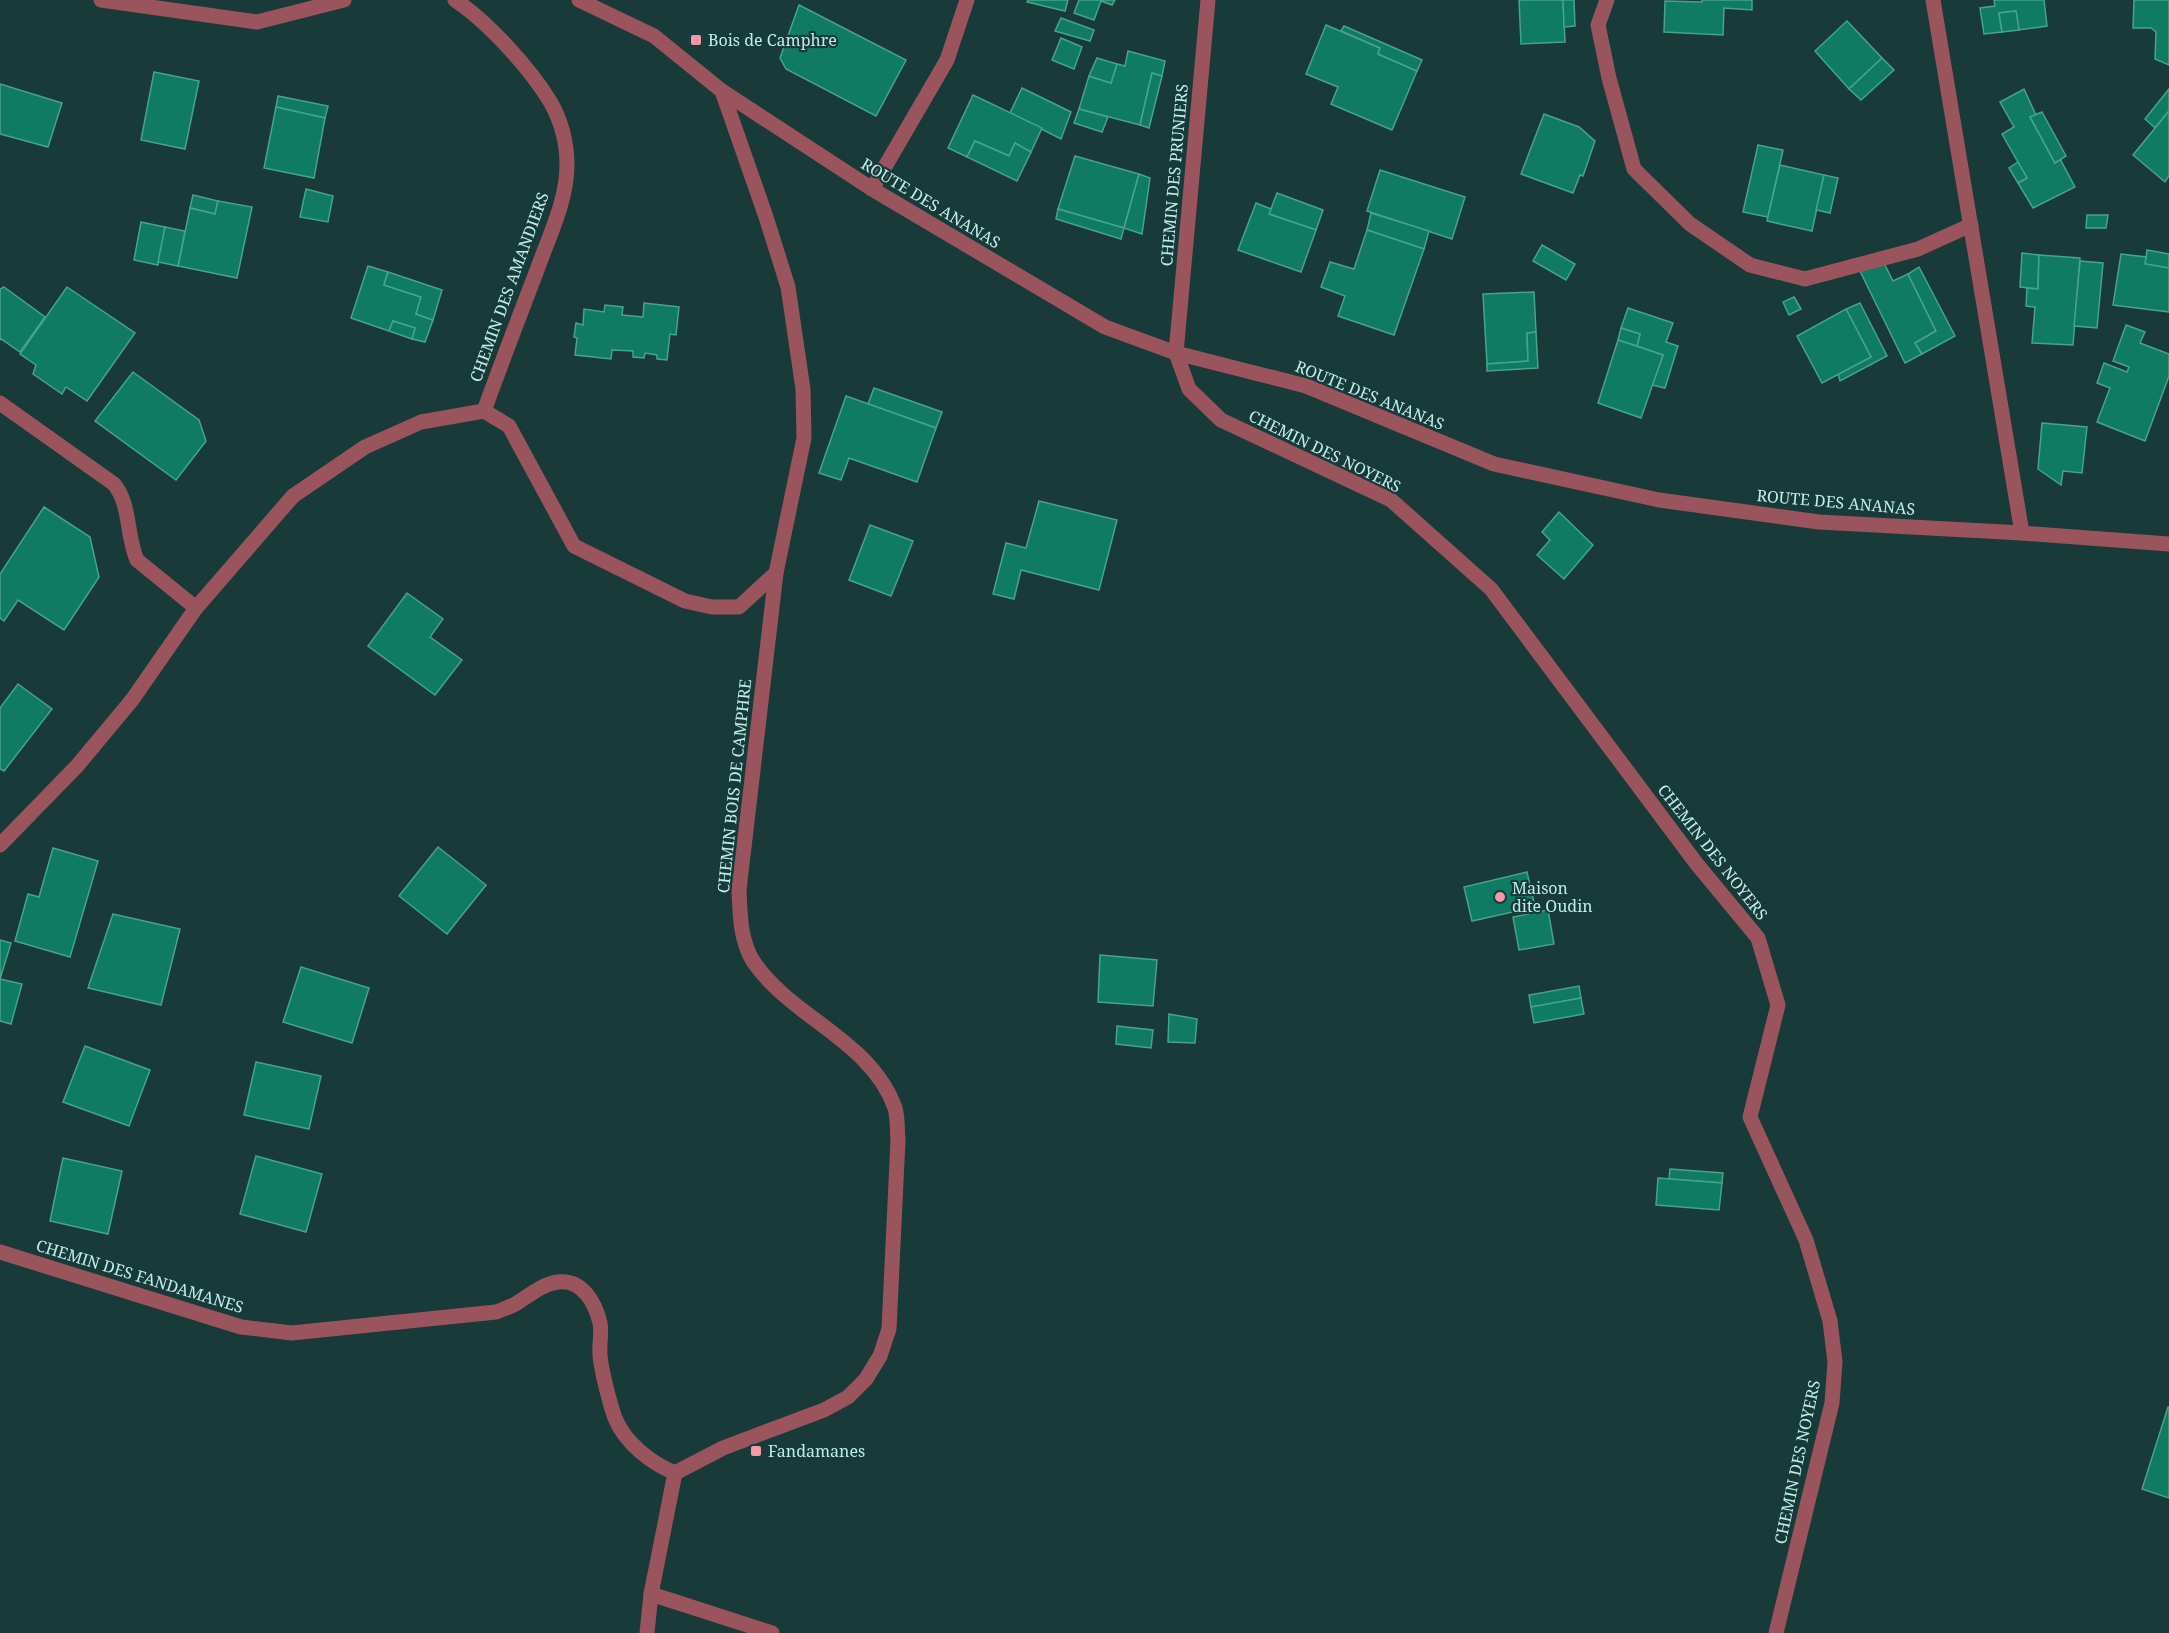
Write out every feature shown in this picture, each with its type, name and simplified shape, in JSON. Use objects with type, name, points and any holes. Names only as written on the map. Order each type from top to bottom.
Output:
[{"type":"street","points":[[101,0],[257,22],[344,0]]},
{"type":"street","name":"CHEMIN DES AMANDIERS","points":[[455,0],[470,10],[508,48],[540,86],[560,123],[567,165],[561,204],[484,411]]},
{"type":"street","name":"ROUTE DES ANANAS","points":[[579,0],[654,36],[722,91],[872,189],[1105,327],[1176,353],[1306,386],[1494,464],[1659,500],[1819,522],[2169,544]]},
{"type":"street","points":[[872,189],[947,60],[967,0]]},
{"type":"street","name":"CHEMIN DES PRUNIERS","points":[[1176,353],[1208,0]]},
{"type":"street","points":[[1606,0],[1598,25],[1609,78],[1634,169],[1690,224],[1750,265],[1805,279],[1918,249],[1971,225]]},
{"type":"street","points":[[1933,0],[2022,533]]},
{"type":"street","name":"CHEMIN BOIS DE CAMPHRE","points":[[675,1473],[723,1448],[824,1410],[848,1397],[866,1379],[880,1356],[889,1329],[898,1140],[896,1110],[885,1085],[843,1041],[771,984],[752,959],[741,927],[739,890],[776,573],[804,438],[803,389],[788,288],[722,91]]},
{"type":"street","name":"CHEMIN DES NOYERS","points":[[1176,353],[1189,389],[1221,420],[1391,500],[1491,589],[1696,863],[1758,938],[1778,1005],[1750,1117],[1806,1240],[1830,1321],[1835,1362],[1832,1403],[1776,1633]]},
{"type":"street","points":[[0,403],[114,484],[124,503],[132,549],[137,560],[196,608]]},
{"type":"street","points":[[0,845],[77,766],[132,700],[196,608],[293,496],[365,447],[422,422],[484,411],[509,426],[574,546],[685,601],[712,607],[739,607],[776,573]]},
{"type":"street","name":"CHEMIN DES FANDAMANES","points":[[0,1252],[241,1327],[292,1333],[496,1312],[516,1304],[548,1284],[560,1282],[574,1284],[590,1298],[600,1324],[600,1356],[615,1418],[625,1434],[646,1456],[660,1467],[675,1473]]},
{"type":"street","points":[[647,1633],[651,1594],[675,1473]]},
{"type":"street","points":[[651,1594],[772,1633]]},
{"type":"building","points":[[1028,0],[1068,0],[1065,11],[1027,2]]},
{"type":"building","points":[[1079,0],[1115,0],[1112,5],[1101,1],[1094,20],[1074,13]]},
{"type":"building","points":[[1519,0],[1563,0],[1565,42],[1521,44]]},
{"type":"building","points":[[1563,0],[1574,0],[1575,26],[1564,27]]},
{"type":"building","points":[[1702,0],[1752,0],[1752,10],[1724,8],[1723,35],[1664,32],[1665,1],[1702,2]]},
{"type":"building","points":[[1994,0],[2044,0],[2047,26],[2019,30],[2016,11],[1999,13],[2002,32],[1984,34],[1980,8],[1995,6]]},
{"type":"building","points":[[2134,0],[2169,0],[2169,65],[2155,59],[2156,32],[2151,28],[2133,28]]},
{"type":"building","points":[[799,5],[906,60],[876,116],[786,69],[780,58]]},
{"type":"building","points":[[2016,11],[2019,30],[2002,32],[1999,13]]},
{"type":"building","points":[[1061,18],[1094,30],[1090,41],[1055,31]]},
{"type":"building","points":[[1847,21],[1882,58],[1849,89],[1815,51]]},
{"type":"building","points":[[1326,25],[1380,48],[1378,54],[1417,71],[1392,130],[1331,104],[1338,87],[1306,74]]},
{"type":"building","points":[[1344,26],[1422,60],[1417,71],[1378,54],[1380,48],[1341,31]]},
{"type":"building","points":[[1061,38],[1082,47],[1074,69],[1052,60]]},
{"type":"building","points":[[1128,51],[1165,61],[1162,76],[1152,73],[1140,125],[1079,109],[1089,76],[1111,83],[1117,64],[1125,66]]},
{"type":"building","points":[[1097,58],[1117,64],[1111,83],[1089,76]]},
{"type":"building","points":[[1882,58],[1894,70],[1861,100],[1849,89]]},
{"type":"building","points":[[154,72],[199,81],[185,149],[141,140]]},
{"type":"building","points":[[1152,73],[1162,76],[1149,128],[1140,125]]},
{"type":"building","points":[[0,84],[62,103],[48,147],[0,134]]},
{"type":"building","points":[[1022,88],[1071,112],[1061,139],[1010,113]]},
{"type":"building","points":[[2024,89],[2036,115],[2030,117],[2055,163],[2060,159],[2075,187],[2033,208],[2018,183],[2027,178],[2002,134],[2014,127],[2000,102]]},
{"type":"building","points":[[2169,89],[2169,111],[2155,128],[2145,119]]},
{"type":"building","points":[[973,95],[1042,128],[1031,152],[1015,143],[1009,156],[975,141],[967,157],[948,148]]},
{"type":"building","points":[[278,96],[328,106],[325,118],[276,107]]},
{"type":"building","points":[[276,107],[325,118],[314,178],[264,168]]},
{"type":"building","points":[[1079,109],[1108,117],[1102,132],[1074,123]]},
{"type":"building","points":[[2169,111],[2169,176],[2165,182],[2133,155]]},
{"type":"building","points":[[2042,112],[2066,156],[2055,163],[2030,117]]},
{"type":"building","points":[[1544,114],[1579,127],[1595,141],[1583,176],[1580,175],[1573,193],[1521,174]]},
{"type":"building","points":[[975,141],[1009,156],[1015,143],[1031,152],[1017,181],[967,157]]},
{"type":"building","points":[[1758,145],[1783,150],[1768,217],[1743,212]]},
{"type":"building","points":[[1075,156],[1139,174],[1124,228],[1058,209]]},
{"type":"building","points":[[2018,162],[2027,178],[2018,183],[2009,168]]},
{"type":"building","points":[[1780,165],[1824,175],[1812,231],[1767,221]]},
{"type":"building","points":[[1380,170],[1465,197],[1452,239],[1367,211]]},
{"type":"building","points":[[1139,174],[1150,178],[1142,234],[1124,228]]},
{"type":"building","points":[[1824,175],[1838,178],[1830,213],[1816,210]]},
{"type":"building","points":[[306,189],[333,196],[328,222],[300,217]]},
{"type":"building","points":[[1277,193],[1323,210],[1316,230],[1269,214]]},
{"type":"building","points":[[193,195],[218,201],[215,214],[190,208]]},
{"type":"building","points":[[218,201],[252,207],[237,278],[178,266],[190,208],[215,214]]},
{"type":"building","points":[[1256,203],[1271,209],[1269,214],[1316,230],[1301,272],[1238,250]]},
{"type":"building","points":[[1058,209],[1124,228],[1121,239],[1056,219]]},
{"type":"building","points":[[1371,213],[1429,231],[1424,249],[1367,230]]},
{"type":"building","points":[[2087,215],[2108,215],[2106,228],[2086,228]]},
{"type":"building","points":[[141,222],[165,227],[158,265],[134,260]]},
{"type":"building","points":[[165,227],[185,231],[178,266],[158,262]]},
{"type":"building","points":[[1367,230],[1424,249],[1394,335],[1338,316],[1345,296],[1321,287],[1330,262],[1354,269]]},
{"type":"building","points":[[1542,245],[1575,264],[1566,280],[1533,261]]},
{"type":"building","points":[[2147,250],[2169,254],[2169,268],[2145,264]]},
{"type":"building","points":[[2022,253],[2039,255],[2038,289],[2020,287]]},
{"type":"building","points":[[2121,254],[2146,257],[2145,264],[2169,268],[2169,312],[2113,305]]},
{"type":"building","points":[[2039,255],[2080,258],[2073,345],[2032,343],[2035,307],[2026,306],[2027,288],[2038,289]]},
{"type":"building","points":[[1882,259],[1893,281],[1908,274],[1936,331],[1915,343],[1922,354],[1905,363],[1860,271]]},
{"type":"building","points":[[2080,261],[2103,263],[2097,328],[2074,326]]},
{"type":"building","points":[[368,266],[388,272],[384,285],[421,297],[416,314],[433,320],[425,342],[412,339],[415,328],[393,321],[389,331],[351,318]]},
{"type":"building","points":[[1919,267],[1955,336],[1922,354],[1915,343],[1936,331],[1908,274]]},
{"type":"building","points":[[388,272],[442,290],[433,320],[416,314],[421,297],[384,285]]},
{"type":"building","points":[[4,287],[45,317],[20,352],[0,340],[0,289]]},
{"type":"building","points":[[67,287],[135,333],[87,401],[66,387],[62,394],[33,374],[36,365],[20,354]]},
{"type":"building","points":[[1534,292],[1536,332],[1527,333],[1528,361],[1487,364],[1483,294]]},
{"type":"building","points":[[1794,297],[1801,309],[1789,315],[1783,302]]},
{"type":"building","points":[[644,303],[679,307],[676,335],[670,334],[667,360],[657,359],[657,355],[645,353],[644,358],[633,357],[633,351],[612,350],[611,359],[575,355],[576,323],[583,325],[584,309],[604,312],[605,305],[623,307],[622,315],[643,317]]},
{"type":"building","points":[[1860,303],[1887,356],[1840,381],[1838,374],[1871,357],[1846,309]]},
{"type":"building","points":[[1628,308],[1673,323],[1666,342],[1678,346],[1665,388],[1652,385],[1663,355],[1637,346],[1640,334],[1621,328]]},
{"type":"building","points":[[1846,309],[1871,357],[1822,383],[1797,336]]},
{"type":"building","points":[[393,321],[415,328],[412,339],[389,331]]},
{"type":"building","points":[[2126,325],[2145,332],[2140,343],[2169,354],[2169,376],[2145,441],[2097,422],[2110,388],[2097,383],[2104,363],[2127,372],[2129,367],[2113,361]]},
{"type":"building","points":[[1621,328],[1640,334],[1637,346],[1618,340]]},
{"type":"building","points":[[1536,332],[1538,368],[1487,371],[1487,364],[1528,361],[1527,333]]},
{"type":"building","points":[[1618,340],[1663,355],[1641,418],[1598,403]]},
{"type":"building","points":[[133,372],[199,420],[206,441],[176,480],[95,421]]},
{"type":"building","points":[[874,388],[942,412],[936,428],[868,404]]},
{"type":"building","points":[[846,396],[936,428],[917,482],[849,458],[841,480],[819,473]]},
{"type":"building","points":[[2042,423],[2087,427],[2082,473],[2063,471],[2061,485],[2038,469]]},
{"type":"building","points":[[1039,501],[1117,520],[1099,590],[1021,570],[1014,599],[993,594],[1006,543],[1026,548]]},
{"type":"building","points":[[44,507],[90,537],[99,577],[64,630],[18,600],[4,621],[0,618],[0,574]]},
{"type":"building","points":[[1559,512],[1593,545],[1564,579],[1537,555],[1550,540],[1542,532]]},
{"type":"building","points":[[870,525],[913,541],[891,596],[849,580]]},
{"type":"building","points":[[407,593],[443,619],[430,637],[462,660],[435,695],[368,646]]},
{"type":"building","points":[[18,684],[52,709],[4,771],[0,769],[0,708]]},
{"type":"building","points":[[438,847],[486,885],[447,934],[399,896]]},
{"type":"building","points":[[53,848],[98,861],[70,957],[15,941],[28,894],[39,897]]},
{"type":"building","name":"Maison dite Oudin","points":[[1527,872],[1535,907],[1472,921],[1464,887]]},
{"type":"building","points":[[1548,910],[1554,944],[1519,950],[1513,917]]},
{"type":"building","points":[[113,914],[180,929],[161,1005],[88,988]]},
{"type":"building","points":[[0,940],[11,943],[0,979]]},
{"type":"building","points":[[1100,955],[1157,960],[1153,1006],[1098,1002]]},
{"type":"building","points":[[301,967],[369,988],[352,1043],[283,1022]]},
{"type":"building","points":[[0,979],[22,984],[11,1024],[0,1021]]},
{"type":"building","points":[[1579,986],[1581,998],[1531,1007],[1529,995]]},
{"type":"building","points":[[1581,998],[1584,1014],[1534,1023],[1531,1007]]},
{"type":"building","points":[[1169,1014],[1197,1019],[1195,1043],[1168,1042]]},
{"type":"building","points":[[1117,1026],[1153,1030],[1151,1048],[1116,1044]]},
{"type":"building","points":[[85,1046],[150,1070],[129,1126],[63,1102]]},
{"type":"building","points":[[256,1062],[321,1076],[309,1129],[244,1115]]},
{"type":"building","points":[[256,1156],[322,1174],[306,1232],[240,1214]]},
{"type":"building","points":[[63,1158],[122,1171],[108,1234],[50,1221]]},
{"type":"building","points":[[1670,1169],[1723,1173],[1722,1183],[1669,1179]]},
{"type":"building","points":[[1658,1178],[1722,1183],[1719,1210],[1656,1205]]},
{"type":"building","points":[[2169,1407],[2169,1498],[2142,1489]]},
{"type":"place","name":"Bois de Camphre","points":[[696,40]]},
{"type":"place","name":"Maison dite Oudin","points":[[1500,897]]},
{"type":"place","name":"Fandamanes","points":[[756,1451]]}]
